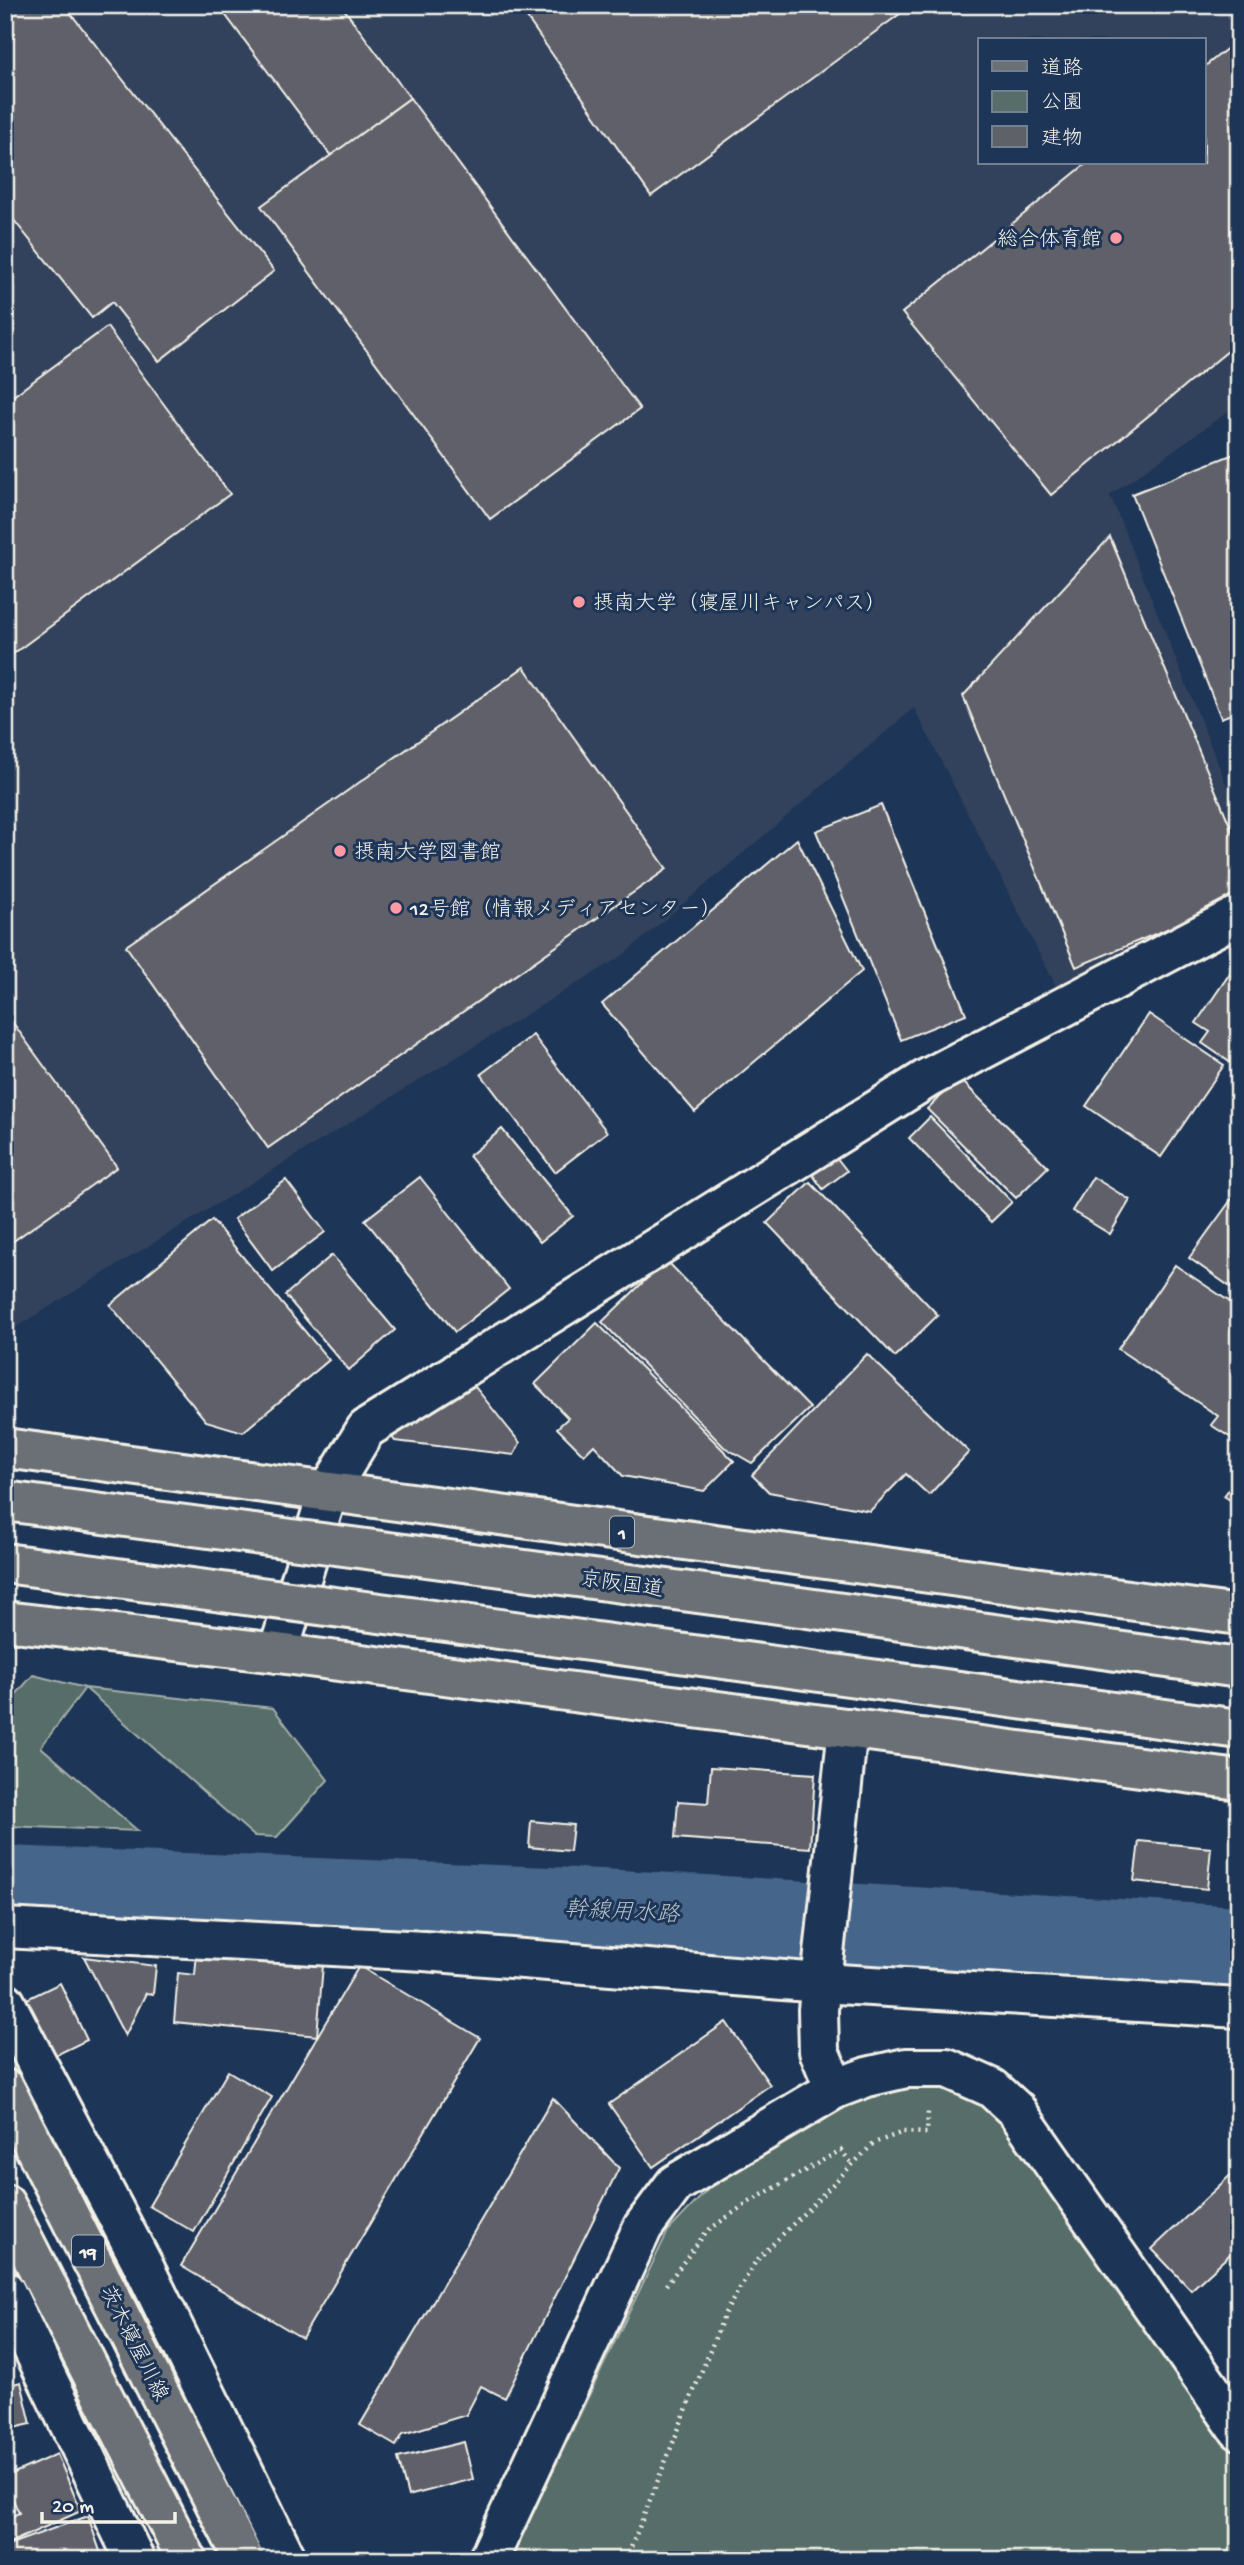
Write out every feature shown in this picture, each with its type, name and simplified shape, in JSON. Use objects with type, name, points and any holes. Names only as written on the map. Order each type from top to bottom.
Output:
[{"type":"main road","name":"1","points":[[5,1448],[1239,1615]]},
{"type":"main road","name":"京阪国道","points":[[5,1501],[1239,1668]]},
{"type":"main road","points":[[5,1563],[1239,1729]]},
{"type":"main road","points":[[5,1621],[278,1653],[1239,1780]]},
{"type":"main road","name":"茨木寝屋川線","points":[[5,2089],[244,2560]]},
{"type":"main road","name":"19","points":[[5,2204],[187,2560]]},
{"type":"street","points":[[278,1653],[328,1492],[366,1429],[928,1078],[1239,915]]},
{"type":"street","points":[[835,2089],[819,2051],[818,2010],[848,1728]]},
{"type":"street","points":[[5,1928],[822,1975],[1239,2008]]},
{"type":"street","points":[[5,2002],[143,2265],[287,2560]]},
{"type":"street","points":[[488,2560],[643,2227],[675,2184],[835,2089],[867,2077],[906,2068],[947,2068],[992,2088],[1016,2110],[1239,2430]]},
{"type":"street","points":[[5,2291],[135,2560]]},
{"type":"path","points":[[626,2560],[725,2313],[755,2261],[874,2143],[903,2132],[927,2133],[929,2108],[917,2109]]},
{"type":"path","points":[[661,2291],[707,2231],[746,2204],[841,2150],[853,2165]]},
{"type":"shaded area","name":"摂南大学（寝屋川キャンパス）","points":[[5,5],[1239,5],[1239,404],[1110,495],[1239,816],[1239,901],[1061,996],[914,708],[622,956],[5,1334]]},
{"type":"green space","points":[[33,1675],[85,1688],[41,1747],[138,1831],[5,1826],[5,1707]]},
{"type":"green space","points":[[85,1688],[273,1708],[328,1780],[277,1837],[254,1836]]},
{"type":"green space","points":[[881,2081],[966,2088],[1002,2119],[1239,2447],[1239,2560],[510,2560],[668,2231],[711,2186]]},
{"type":"building","points":[[5,5],[64,5],[274,271],[159,361],[112,302],[92,318],[5,209]]},
{"type":"building","points":[[218,5],[341,5],[410,98],[331,156]]},
{"type":"building","points":[[518,5],[912,5],[651,196]]},
{"type":"building","name":"総合体育館","points":[[1239,39],[1239,342],[1051,495],[902,313],[1086,164],[1206,164],[1206,65]]},
{"type":"building","points":[[410,98],[640,409],[490,519],[261,206]]},
{"type":"building","points":[[107,327],[230,494],[6,659],[5,402]]},
{"type":"building","points":[[1239,452],[1239,711],[1221,718],[1132,494]]},
{"type":"building","points":[[1110,537],[1239,847],[1239,899],[1076,967],[963,696]]},
{"type":"building","name":"12号館（情報メディアセンター）","points":[[524,667],[667,869],[268,1148],[126,946]]},
{"type":"building","points":[[881,805],[966,1014],[901,1040],[816,831]]},
{"type":"building","points":[[797,839],[862,971],[695,1112],[602,1004]]},
{"type":"building","points":[[1239,960],[1239,1052],[1231,1063],[1202,1043],[1210,1032],[1196,1023]]},
{"type":"building","points":[[5,1012],[117,1167],[5,1247]]},
{"type":"building","points":[[1149,1014],[1224,1065],[1161,1157],[1086,1106]]},
{"type":"building","points":[[533,1035],[607,1132],[555,1172],[481,1074]]},
{"type":"building","points":[[959,1078],[1048,1167],[1016,1198],[927,1109]]},
{"type":"building","points":[[930,1117],[1012,1202],[991,1222],[909,1138]]},
{"type":"building","points":[[502,1129],[573,1216],[540,1242],[469,1156]]},
{"type":"building","points":[[836,1157],[847,1171],[823,1189],[812,1174]]},
{"type":"building","points":[[420,1177],[509,1289],[455,1332],[365,1220]]},
{"type":"building","points":[[1093,1177],[1130,1200],[1110,1234],[1072,1211]]},
{"type":"building","points":[[286,1180],[325,1232],[273,1271],[234,1219]]},
{"type":"building","points":[[810,1182],[938,1315],[895,1357],[767,1223]]},
{"type":"building","points":[[1239,1189],[1239,1293],[1189,1258]]},
{"type":"building","points":[[212,1220],[329,1360],[243,1432],[206,1421],[110,1305]]},
{"type":"building","points":[[332,1255],[395,1330],[349,1370],[285,1295]]},
{"type":"building","points":[[666,1260],[810,1408],[752,1463],[724,1447],[602,1322]]},
{"type":"building","points":[[1175,1265],[1239,1308],[1239,1443],[1211,1425],[1218,1416],[1118,1349]]},
{"type":"building","points":[[597,1323],[734,1461],[704,1491],[623,1476],[594,1445],[584,1455],[557,1428],[568,1418],[535,1384]]},
{"type":"building","points":[[867,1354],[969,1452],[929,1495],[906,1474],[870,1511],[769,1492],[752,1475]]},
{"type":"building","points":[[464,1373],[520,1443],[514,1455],[395,1441],[388,1432]]},
{"type":"building","points":[[1239,1475],[1239,1506],[1224,1496]]},
{"type":"building","points":[[711,1767],[815,1774],[810,1848],[675,1838],[678,1801],[708,1803]]},
{"type":"building","points":[[531,1821],[573,1825],[570,1851],[529,1847]]},
{"type":"building","points":[[1139,1841],[1211,1848],[1207,1889],[1134,1881]]},
{"type":"building","points":[[197,1952],[323,1965],[317,2036],[174,2022],[178,1973],[195,1975]]},
{"type":"building","points":[[84,1957],[156,1966],[153,1994],[146,1993],[125,2036]]},
{"type":"building","points":[[359,1966],[480,2038],[302,2338],[181,2266]]},
{"type":"building","points":[[60,1983],[87,2040],[54,2056],[27,1999]]},
{"type":"building","points":[[726,2022],[770,2085],[653,2167],[609,2104]]},
{"type":"building","points":[[228,2071],[272,2097],[194,2232],[149,2206]]},
{"type":"building","points":[[553,2098],[619,2168],[505,2398],[481,2386],[466,2415],[403,2434],[396,2446],[360,2425]]},
{"type":"building","points":[[1239,2167],[1239,2246],[1191,2290],[1152,2249]]},
{"type":"building","points":[[21,2382],[31,2424],[5,2430],[5,2386]]},
{"type":"building","points":[[464,2442],[473,2479],[408,2496],[398,2458]]},
{"type":"building","points":[[57,2454],[81,2511],[5,2545],[5,2519],[19,2513],[5,2477]]},
{"type":"building","points":[[88,2516],[103,2560],[5,2560],[5,2546]]},
{"type":"waterway","name":"幹線用水路","points":[[5,1886],[602,1909],[1239,1946]]},
{"type":"place","name":"総合体育館","points":[[1116,238]]},
{"type":"place","name":"摂南大学（寝屋川キャンパス）","points":[[579,602]]},
{"type":"place","name":"摂南大学図書館","points":[[340,851]]},
{"type":"place","name":"12号館（情報メディアセンター）","points":[[396,908]]}]
